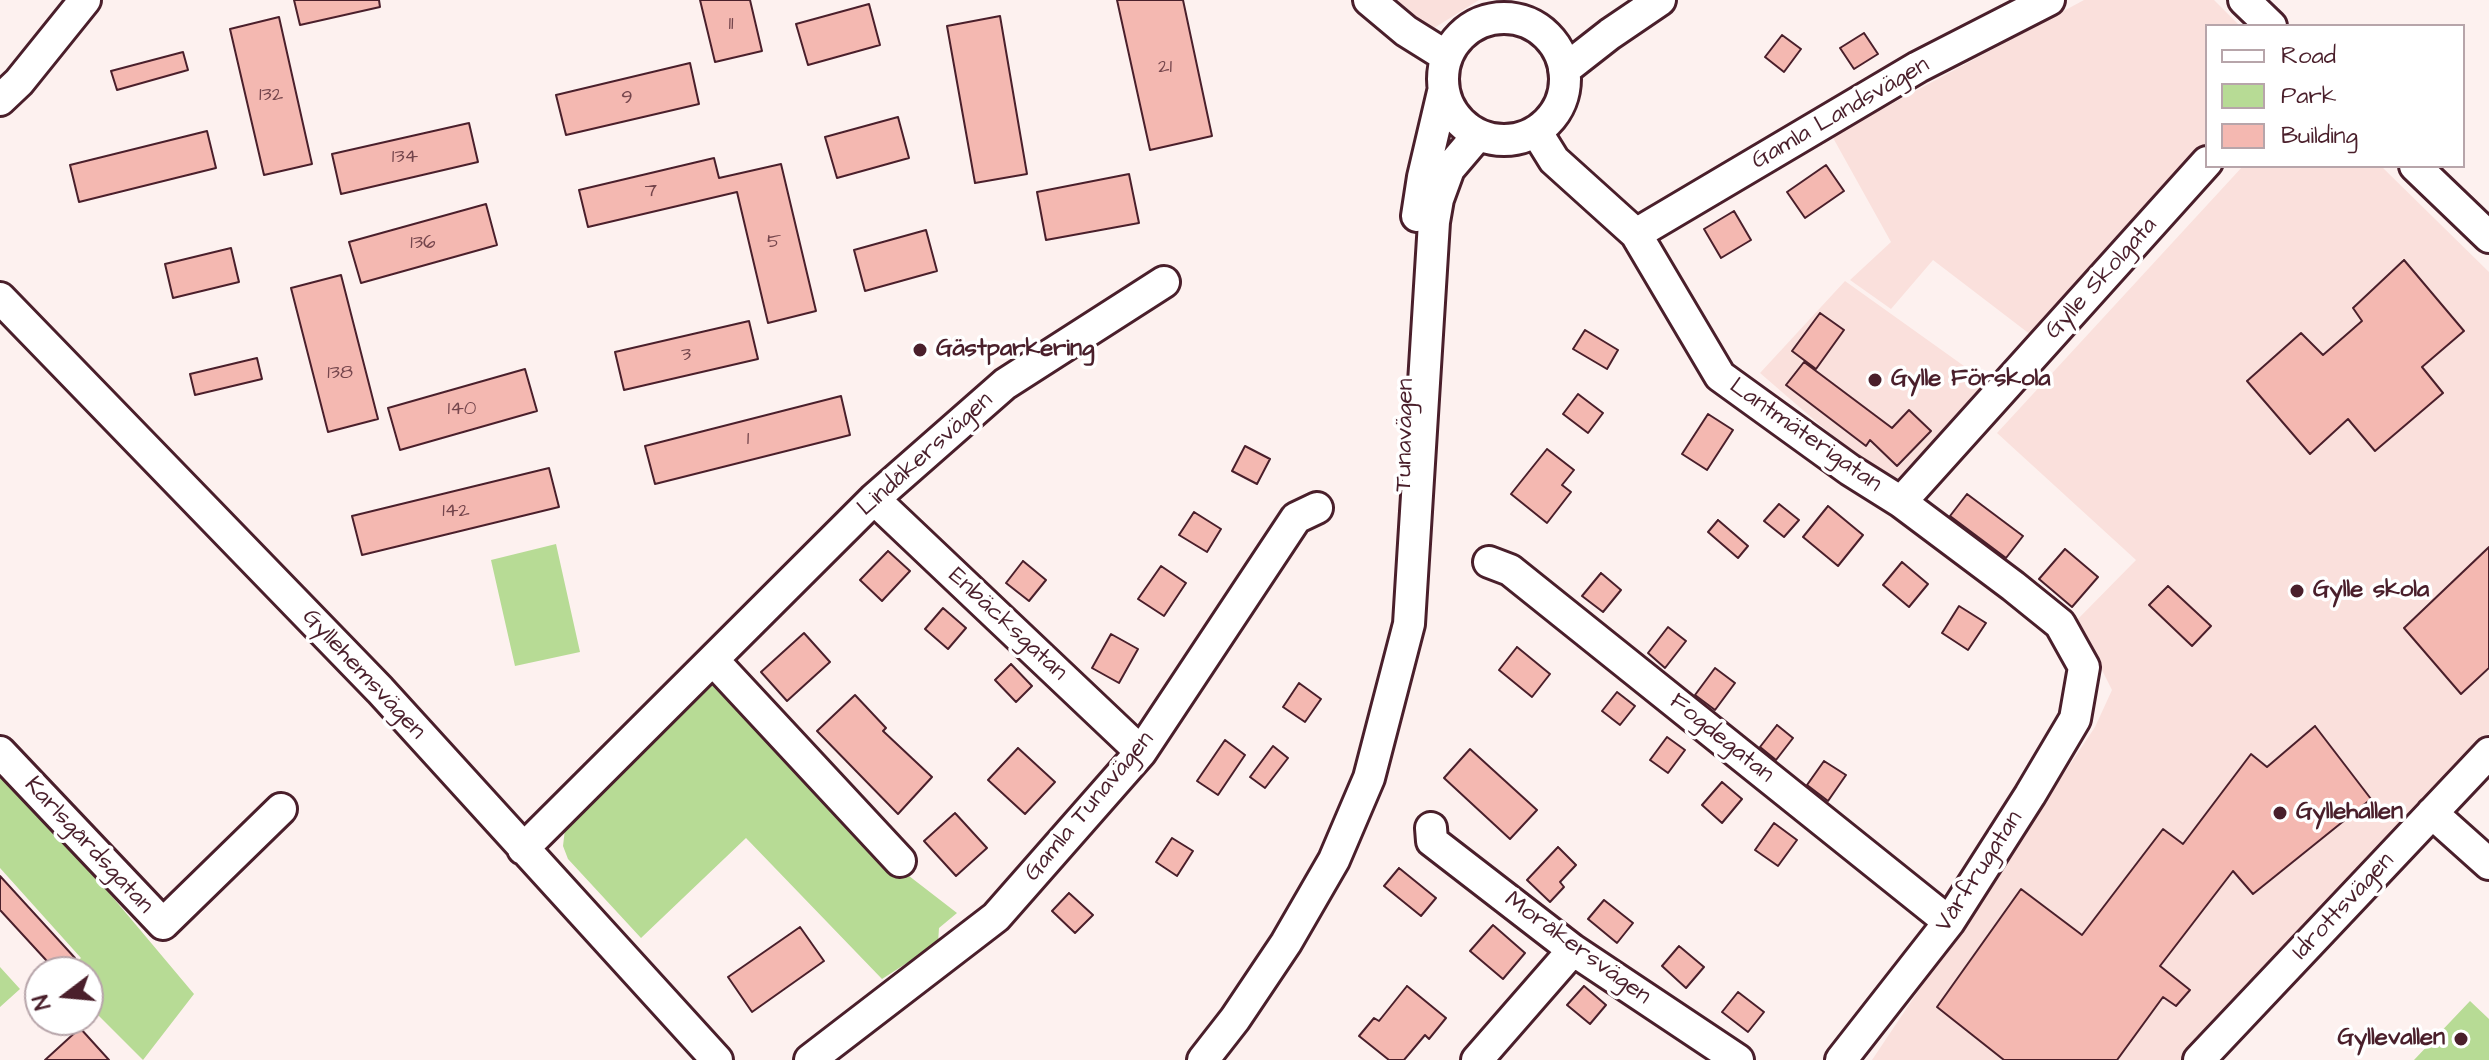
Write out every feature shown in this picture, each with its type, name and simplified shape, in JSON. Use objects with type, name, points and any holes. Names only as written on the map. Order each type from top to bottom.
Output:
[{"type":"street","points":[[0,100],[19,82],[85,0]]},
{"type":"street","points":[[1369,0],[1406,31],[1446,56]]},
{"type":"street","points":[[1564,70],[1660,0]]},
{"type":"street","name":"Gamla Landsvägen","points":[[1636,234],[1918,67],[2049,0]]},
{"type":"street","points":[[2244,0],[2269,24]]},
{"type":"street","points":[[1505,8],[1538,27],[1551,39],[1560,53],[1565,88],[1550,119],[1536,131],[1517,139],[1498,140],[1478,135],[1461,124],[1443,92],[1442,74],[1446,56],[1455,40],[1469,27],[1505,8]]},
{"type":"street","name":"Tunavägen","points":[[1369,778],[1400,625],[1410,284],[1423,177],[1443,92]]},
{"type":"street","name":"Lantmäterigatan","points":[[1536,131],[1554,160],[1636,234],[1720,376],[1850,470],[1901,502],[2060,624],[2084,667]]},
{"type":"street","name":"Tunavägen","points":[[1203,1060],[1286,943],[1334,860],[1369,778],[1409,624],[1434,222],[1441,187],[1449,169],[1478,135]]},
{"type":"street","name":"Gylle Skolgata","points":[[1901,502],[2205,164]]},
{"type":"street","points":[[2417,168],[2489,237]]},
{"type":"street","name":"Lindåkersvägen","points":[[523,849],[874,499],[1005,384],[1164,282]]},
{"type":"street","name":"Gyllehemsvägen","points":[[0,298],[380,690],[717,1060]]},
{"type":"street","name":"Enbäcksgatan","points":[[874,499],[1141,752]]},
{"type":"street","name":"Gamla Tunavägen","points":[[810,1060],[996,917],[1141,752],[1296,518],[1317,508]]},
{"type":"street","name":"Fogdegatan","points":[[1489,562],[1510,570],[1949,922]]},
{"type":"street","points":[[713,660],[900,861]]},
{"type":"street","name":"Vårfrugatan","points":[[1841,1060],[1949,922],[2030,795],[2075,719],[2084,667]]},
{"type":"street","name":"Karlsgårdsgatan","points":[[0,752],[163,924],[281,809]]},
{"type":"street","name":"Idrottsvägen","points":[[2199,1060],[2489,753]]},
{"type":"street","points":[[2432,813],[2489,864]]},
{"type":"street","name":"Moråkersvägen","points":[[1431,828],[1432,841],[1573,950],[1738,1060]]},
{"type":"street","points":[[1477,1060],[1573,950]]},
{"type":"shaded area","points":[[1369,0],[1479,0],[1418,38]]},
{"type":"shaded area","points":[[2084,0],[2214,0],[2238,24],[2205,24],[2205,150],[2031,335],[1933,260],[1891,309],[1850,280],[1891,242],[1832,136]]},
{"type":"shaded area","name":"Gylle skola","points":[[2241,168],[2383,168],[2489,272],[2489,733],[2184,1060],[1872,1060],[2095,727],[2112,690],[2074,623],[2136,560],[1997,433]]},
{"type":"shaded area","name":"Gylle Förskola","points":[[1845,281],[1992,386],[1901,485],[1885,481],[1760,373]]},
{"type":"green space","points":[[556,544],[580,652],[515,666],[491,560]]},
{"type":"green space","points":[[714,675],[900,869],[957,913],[939,928],[938,943],[882,979],[746,838],[641,938],[568,859],[563,846],[565,829]]},
{"type":"green space","points":[[0,771],[73,850],[194,994],[143,1060],[104,1021],[104,956],[79,956],[0,868]]},
{"type":"green space","points":[[0,967],[20,989],[0,1007]]},
{"type":"green space","name":"Gyllevallen","points":[[2470,1001],[2489,1019],[2489,1060],[2414,1060]]},
{"type":"building","points":[[294,0],[379,0],[380,7],[300,25]]},
{"type":"building","points":[[700,0],[750,0],[762,51],[715,62]]},
{"type":"building","points":[[1117,0],[1183,0],[1212,136],[1150,150]]},
{"type":"building","points":[[869,4],[880,45],[808,65],[796,24]]},
{"type":"building","points":[[1000,16],[1027,174],[975,183],[947,26]]},
{"type":"building","points":[[279,17],[312,164],[264,175],[230,29]]},
{"type":"building","points":[[1864,33],[1878,54],[1854,69],[1840,48]]},
{"type":"building","points":[[1782,35],[1801,49],[1784,72],[1765,57]]},
{"type":"building","points":[[183,52],[188,70],[117,90],[111,71]]},
{"type":"building","points":[[690,63],[699,104],[566,135],[556,95]]},
{"type":"building","points":[[898,117],[909,158],[837,178],[825,137]]},
{"type":"building","points":[[469,123],[478,162],[341,194],[332,154]]},
{"type":"building","points":[[207,131],[216,168],[79,202],[70,165]]},
{"type":"building","points":[[714,158],[719,178],[781,164],[816,311],[768,323],[737,192],[588,227],[579,190]]},
{"type":"building","points":[[1826,165],[1844,191],[1805,218],[1787,192]]},
{"type":"building","points":[[1129,174],[1139,223],[1046,240],[1037,192]]},
{"type":"building","points":[[486,204],[497,245],[361,283],[349,242]]},
{"type":"building","points":[[1734,211],[1751,240],[1721,258],[1704,229]]},
{"type":"building","points":[[926,230],[937,271],[865,291],[854,250]]},
{"type":"building","points":[[231,248],[239,282],[173,298],[165,264]]},
{"type":"building","points":[[2404,260],[2464,331],[2422,367],[2443,393],[2375,451],[2348,419],[2310,454],[2247,381],[2301,333],[2323,355],[2362,321],[2353,308]]},
{"type":"building","points":[[341,275],[378,419],[328,432],[291,288]]},
{"type":"building","points":[[1820,313],[1844,330],[1816,369],[1792,351]]},
{"type":"building","points":[[749,321],[758,359],[624,390],[615,352]]},
{"type":"building","points":[[1585,330],[1618,350],[1607,369],[1573,349]]},
{"type":"building","points":[[257,358],[262,379],[195,395],[190,374]]},
{"type":"building","points":[[1804,362],[1892,428],[1909,410],[1931,431],[1897,466],[1870,440],[1866,446],[1786,385]]},
{"type":"building","points":[[525,369],[537,411],[400,450],[388,408]]},
{"type":"building","points":[[1578,394],[1603,413],[1588,433],[1563,414]]},
{"type":"building","points":[[841,396],[850,435],[655,484],[645,446]]},
{"type":"building","points":[[1708,414],[1733,430],[1707,470],[1682,454]]},
{"type":"building","points":[[1245,446],[1270,459],[1257,484],[1232,471]]},
{"type":"building","points":[[1547,449],[1574,470],[1562,485],[1571,492],[1547,523],[1511,494]]},
{"type":"building","points":[[549,468],[559,507],[362,555],[352,516]]},
{"type":"building","points":[[1967,494],[2023,536],[2006,558],[1950,516]]},
{"type":"building","points":[[1779,504],[1799,520],[1784,537],[1764,521]]},
{"type":"building","points":[[1828,506],[1863,535],[1838,566],[1803,537]]},
{"type":"building","points":[[1194,512],[1221,529],[1207,552],[1179,535]]},
{"type":"building","points":[[1718,520],[1748,546],[1738,558],[1708,532]]},
{"type":"building","points":[[2489,547],[2489,668],[2461,694],[2404,628]]},
{"type":"building","points":[[2065,549],[2098,577],[2072,607],[2039,579]]},
{"type":"building","points":[[888,551],[910,571],[882,601],[860,580]]},
{"type":"building","points":[[1023,561],[1046,580],[1029,601],[1006,583]]},
{"type":"building","points":[[1902,562],[1928,584],[1909,607],[1883,585]]},
{"type":"building","points":[[1161,566],[1186,583],[1164,616],[1138,599]]},
{"type":"building","points":[[1601,573],[1621,590],[1603,612],[1582,596]]},
{"type":"building","points":[[2168,586],[2211,626],[2192,646],[2149,605]]},
{"type":"building","points":[[1959,606],[1986,623],[1968,650],[1942,633]]},
{"type":"building","points":[[943,608],[966,628],[948,649],[925,629]]},
{"type":"building","points":[[1668,627],[1686,641],[1665,668],[1648,653]]},
{"type":"building","points":[[804,633],[830,662],[787,701],[761,672]]},
{"type":"building","points":[[1111,634],[1138,649],[1119,683],[1092,668]]},
{"type":"building","points":[[1517,647],[1550,674],[1532,697],[1499,670]]},
{"type":"building","points":[[1011,664],[1032,686],[1016,702],[995,680]]},
{"type":"building","points":[[1715,668],[1735,683],[1715,710],[1695,695]]},
{"type":"building","points":[[1299,683],[1321,699],[1305,722],[1283,707]]},
{"type":"building","points":[[1617,692],[1635,706],[1620,725],[1602,711]]},
{"type":"building","points":[[855,695],[886,728],[883,731],[932,777],[898,814],[817,731]]},
{"type":"building","points":[[1777,725],[1793,738],[1776,760],[1760,747]]},
{"type":"building","points":[[2315,726],[2371,799],[2253,894],[2233,871],[2160,966],[2190,990],[2176,1006],[2163,997],[2117,1060],[2004,1060],[1937,1007],[2021,889],[2082,935],[2163,829],[2183,844],[2251,754],[2267,767]]},
{"type":"building","points":[[1667,737],[1685,750],[1668,773],[1650,760]]},
{"type":"building","points":[[1225,740],[1245,755],[1218,795],[1197,781]]},
{"type":"building","points":[[1273,746],[1288,758],[1265,788],[1250,777]]},
{"type":"building","points":[[1018,748],[1055,782],[1025,814],[988,780]]},
{"type":"building","points":[[1470,749],[1537,810],[1510,839],[1444,778]]},
{"type":"building","points":[[1824,761],[1846,775],[1828,801],[1807,785]]},
{"type":"building","points":[[1722,782],[1742,799],[1722,823],[1702,805]]},
{"type":"building","points":[[955,813],[987,848],[956,876],[924,841]]},
{"type":"building","points":[[1774,823],[1797,840],[1778,866],[1755,850]]},
{"type":"building","points":[[1172,838],[1193,851],[1177,876],[1156,862]]},
{"type":"building","points":[[1558,847],[1576,865],[1560,882],[1564,887],[1550,902],[1527,880]]},
{"type":"building","points":[[1399,868],[1436,898],[1421,916],[1384,886]]},
{"type":"building","points":[[0,876],[73,956],[42,956],[0,910]]},
{"type":"building","points":[[1069,893],[1093,915],[1075,933],[1052,911]]},
{"type":"building","points":[[1604,900],[1633,923],[1617,943],[1588,919]]},
{"type":"building","points":[[1493,925],[1525,953],[1503,979],[1470,951]]},
{"type":"building","points":[[800,927],[824,961],[752,1012],[728,977]]},
{"type":"building","points":[[1679,946],[1704,967],[1686,988],[1662,966]]},
{"type":"building","points":[[1407,986],[1446,1018],[1429,1039],[1425,1035],[1404,1060],[1389,1060],[1359,1036],[1374,1018],[1379,1021]]},
{"type":"building","points":[[1584,986],[1606,1005],[1590,1024],[1567,1005]]},
{"type":"building","points":[[1738,992],[1764,1012],[1748,1032],[1722,1012]]},
{"type":"building","points":[[71,1036],[87,1036],[109,1060],[45,1060]]},
{"type":"place","name":"Gästparkering","points":[[920,350]]},
{"type":"place","name":"Gylle Förskola","points":[[1875,380]]},
{"type":"place","name":"Gylle skola","points":[[2297,591]]},
{"type":"place","name":"Gyllehallen","points":[[2280,813]]},
{"type":"place","name":"Gyllevallen","points":[[2461,1039]]}]
